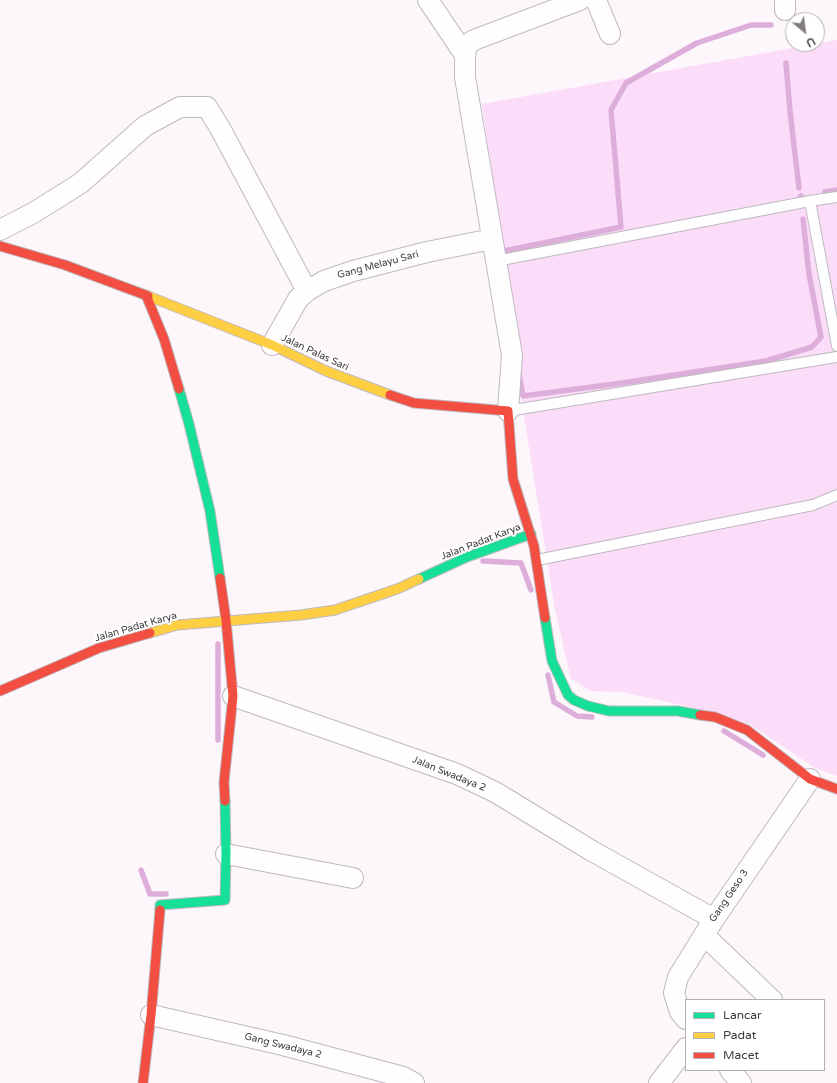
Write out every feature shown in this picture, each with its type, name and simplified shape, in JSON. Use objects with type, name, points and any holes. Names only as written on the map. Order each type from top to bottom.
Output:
[{"type":"street","points":[[428,0],[465,55]]},
{"type":"street","points":[[531,534],[513,479],[508,411],[512,355],[466,77],[465,55],[468,45],[474,40],[580,0]]},
{"type":"street","points":[[596,0],[610,34]]},
{"type":"street","points":[[0,230],[33,213],[81,183],[146,126],[180,107],[207,107],[220,128],[307,291]]},
{"type":"street","name":"Gang Melayu Sari","points":[[272,344],[298,299],[307,291],[324,281],[353,270],[427,252],[492,239]]},
{"type":"street","name":"Jalan Palas Sari","points":[[0,246],[65,265],[146,295],[272,344],[326,371],[376,391],[414,403],[508,411]]},
{"type":"street","points":[[143,1083],[151,1015],[160,905],[225,900],[226,854],[224,782],[233,696],[226,620],[210,511],[189,424],[164,339],[146,295]]},
{"type":"street","name":"Jalan Padat Karya","points":[[0,691],[99,648],[177,625],[301,615],[335,610],[397,589],[467,557],[531,534],[537,560],[552,662],[568,695],[574,700],[588,706],[609,711],[678,711],[715,717],[747,730],[810,779],[837,789]]},
{"type":"street","name":"Jalan Swadaya 2","points":[[233,696],[456,774],[495,792],[592,851],[709,927],[771,999]]},
{"type":"street","name":"Gang Geso 3","points":[[685,1018],[680,1012],[674,993],[678,977],[709,927],[810,779]]},
{"type":"street","points":[[226,854],[353,878]]},
{"type":"street","name":"Gang Swadaya 2","points":[[151,1015],[283,1045],[403,1077],[414,1083]]},
{"type":"street","points":[[660,1083],[685,1049]]},
{"type":"street","points":[[731,1071],[741,1083]]},
{"type":"lane","points":[[496,261],[837,197]]},
{"type":"lane","points":[[810,202],[837,346]]},
{"type":"lane","points":[[508,411],[837,356]]},
{"type":"lane","points":[[537,560],[813,505],[837,495]]},
{"type":"shaded area","points":[[837,40],[837,776],[815,768],[751,725],[717,713],[622,692],[591,691],[571,679],[555,610],[524,416],[482,104],[785,49],[785,52],[825,52],[825,42]]},
{"type":"waterway","points":[[504,251],[621,227],[611,110],[626,83],[697,43],[751,25],[771,25]]},
{"type":"waterway","points":[[786,63],[799,188]]},
{"type":"waterway","points":[[825,192],[837,190]]},
{"type":"waterway","points":[[519,374],[523,396],[622,383],[766,361],[812,347],[821,337],[809,274],[803,219]]},
{"type":"waterway","points":[[483,561],[521,563],[531,590]]},
{"type":"waterway","points":[[218,644],[218,740]]},
{"type":"waterway","points":[[548,675],[554,702],[577,716],[592,717]]},
{"type":"waterway","points":[[724,731],[763,755]]},
{"type":"waterway","points":[[141,870],[150,894],[166,894]]},
{"type":"traffic: fast","points":[[179,389],[210,511],[220,578]]},
{"type":"traffic: fast","points":[[419,579],[467,557],[531,534]]},
{"type":"traffic: fast","points":[[545,618],[552,661],[568,695],[574,700],[588,706],[609,711],[678,711],[700,715]]},
{"type":"traffic: fast","points":[[160,910],[160,905],[225,900],[225,801]]},
{"type":"traffic: slow","points":[[148,296],[272,345],[326,371],[390,395]]},
{"type":"traffic: slow","points":[[150,633],[177,625],[301,615],[335,610],[397,589],[419,579]]},
{"type":"traffic: jam","points":[[0,246],[65,265],[148,296]]},
{"type":"traffic: jam","points":[[146,295],[164,339],[179,389]]},
{"type":"traffic: jam","points":[[390,395],[414,403],[508,411],[513,479],[534,546],[545,618]]},
{"type":"traffic: jam","points":[[220,578],[226,620],[233,696],[224,782],[225,801]]},
{"type":"traffic: jam","points":[[0,691],[99,648],[150,633]]},
{"type":"traffic: jam","points":[[700,715],[715,717],[747,730],[810,779],[837,789]]},
{"type":"traffic: jam","points":[[143,1083],[151,1015],[160,910]]}]
